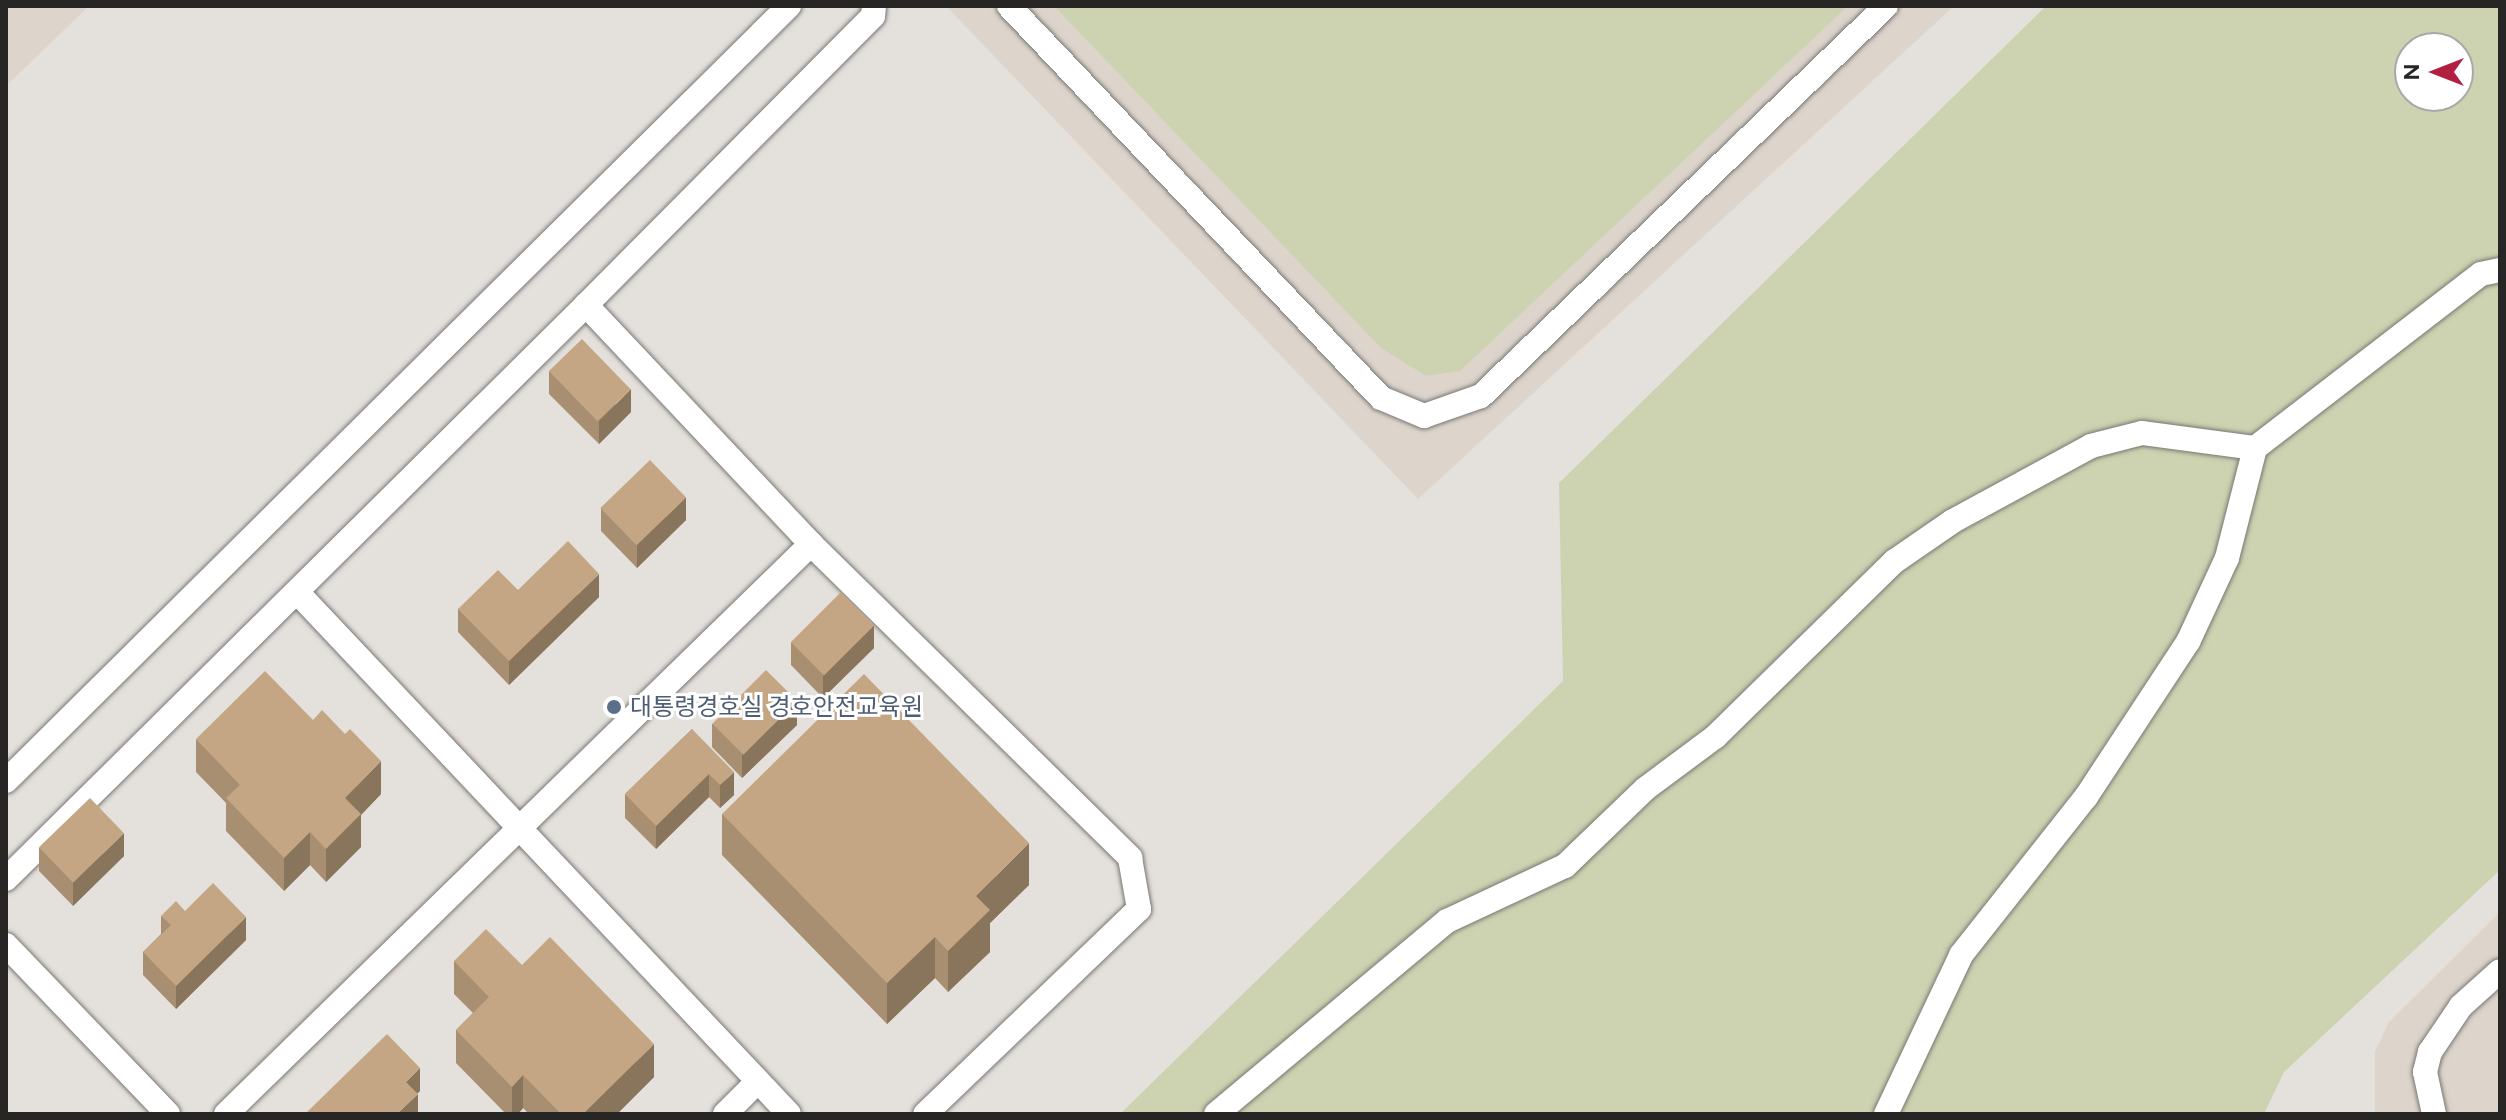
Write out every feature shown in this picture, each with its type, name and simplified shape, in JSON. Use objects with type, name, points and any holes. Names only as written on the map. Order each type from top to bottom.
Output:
[{"type":"lane","points":[[6,781],[789,6]]},
{"type":"lane","points":[[6,879],[586,305],[873,16],[874,6]]},
{"type":"lane","points":[[1009,6],[1381,398],[1424,416],[1481,396],[1886,6]]},
{"type":"lane","points":[[1886,1114],[1961,955],[2086,797],[2188,642],[2227,558],[2255,448],[2481,274],[2500,270]]},
{"type":"lane","points":[[586,305],[811,544],[1130,858],[1139,909],[925,1114]]},
{"type":"lane","points":[[1216,1114],[1447,921],[1565,866],[1645,789],[1716,736],[1895,561],[1953,521],[2091,446],[2142,433],[2255,448]]},
{"type":"lane","points":[[226,1114],[811,544]]},
{"type":"lane","points":[[297,592],[521,827],[756,1083],[789,1114]]},
{"type":"lane","points":[[6,945],[168,1114]]},
{"type":"lane","points":[[2434,1114],[2425,1072],[2430,1052],[2461,1006],[2500,971]]},
{"type":"lane","points":[[725,1114],[756,1083]]},
{"type":"shaded area","points":[[6,6],[89,6],[6,86]]},
{"type":"shaded area","points":[[946,6],[1954,6],[1418,499]]},
{"type":"shaded area","points":[[2500,912],[2500,1114],[2375,1114],[2375,1051],[2389,1022]]},
{"type":"green space","points":[[1054,6],[1848,6],[1460,371],[1426,376],[1381,348]]},
{"type":"green space","points":[[2046,6],[2500,6],[2500,870],[2284,1072],[2264,1114],[1120,1114],[1563,681],[1559,483]]},
{"type":"building","points":[[582,339],[631,389],[598,421],[549,371]]},
{"type":"building","points":[[650,460],[686,497],[636,545],[600,508]]},
{"type":"building","points":[[568,541],[599,574],[509,661],[458,609],[498,570],[518,590]]},
{"type":"building","points":[[841,592],[874,625],[824,675],[791,642]]},
{"type":"building","points":[[766,670],[797,701],[743,755],[712,724]]},
{"type":"building","points":[[265,671],[313,720],[322,710],[345,734],[350,729],[381,761],[345,798],[361,814],[326,849],[310,832],[284,858],[226,798],[240,785],[196,739]]},
{"type":"building","points":[[864,674],[1029,843],[976,896],[990,910],[948,951],[935,937],[887,983],[722,814]]},
{"type":"building","points":[[692,729],[734,772],[720,785],[709,774],[656,826],[625,794]]},
{"type":"building","points":[[90,798],[124,833],[73,883],[39,847]]},
{"type":"building","points":[[213,883],[246,917],[176,986],[143,952],[171,925],[161,916],[176,901],[185,911]]},
{"type":"building","points":[[486,929],[522,965],[550,937],[654,1044],[583,1114],[561,1114],[523,1075],[512,1087],[456,1030],[489,997],[454,961]]},
{"type":"building","points":[[387,1034],[420,1068],[406,1082],[418,1094],[397,1114],[305,1114]]},
{"type":"place","name":"대통령경호실 경호안전교육원","points":[[614,707]]}]
